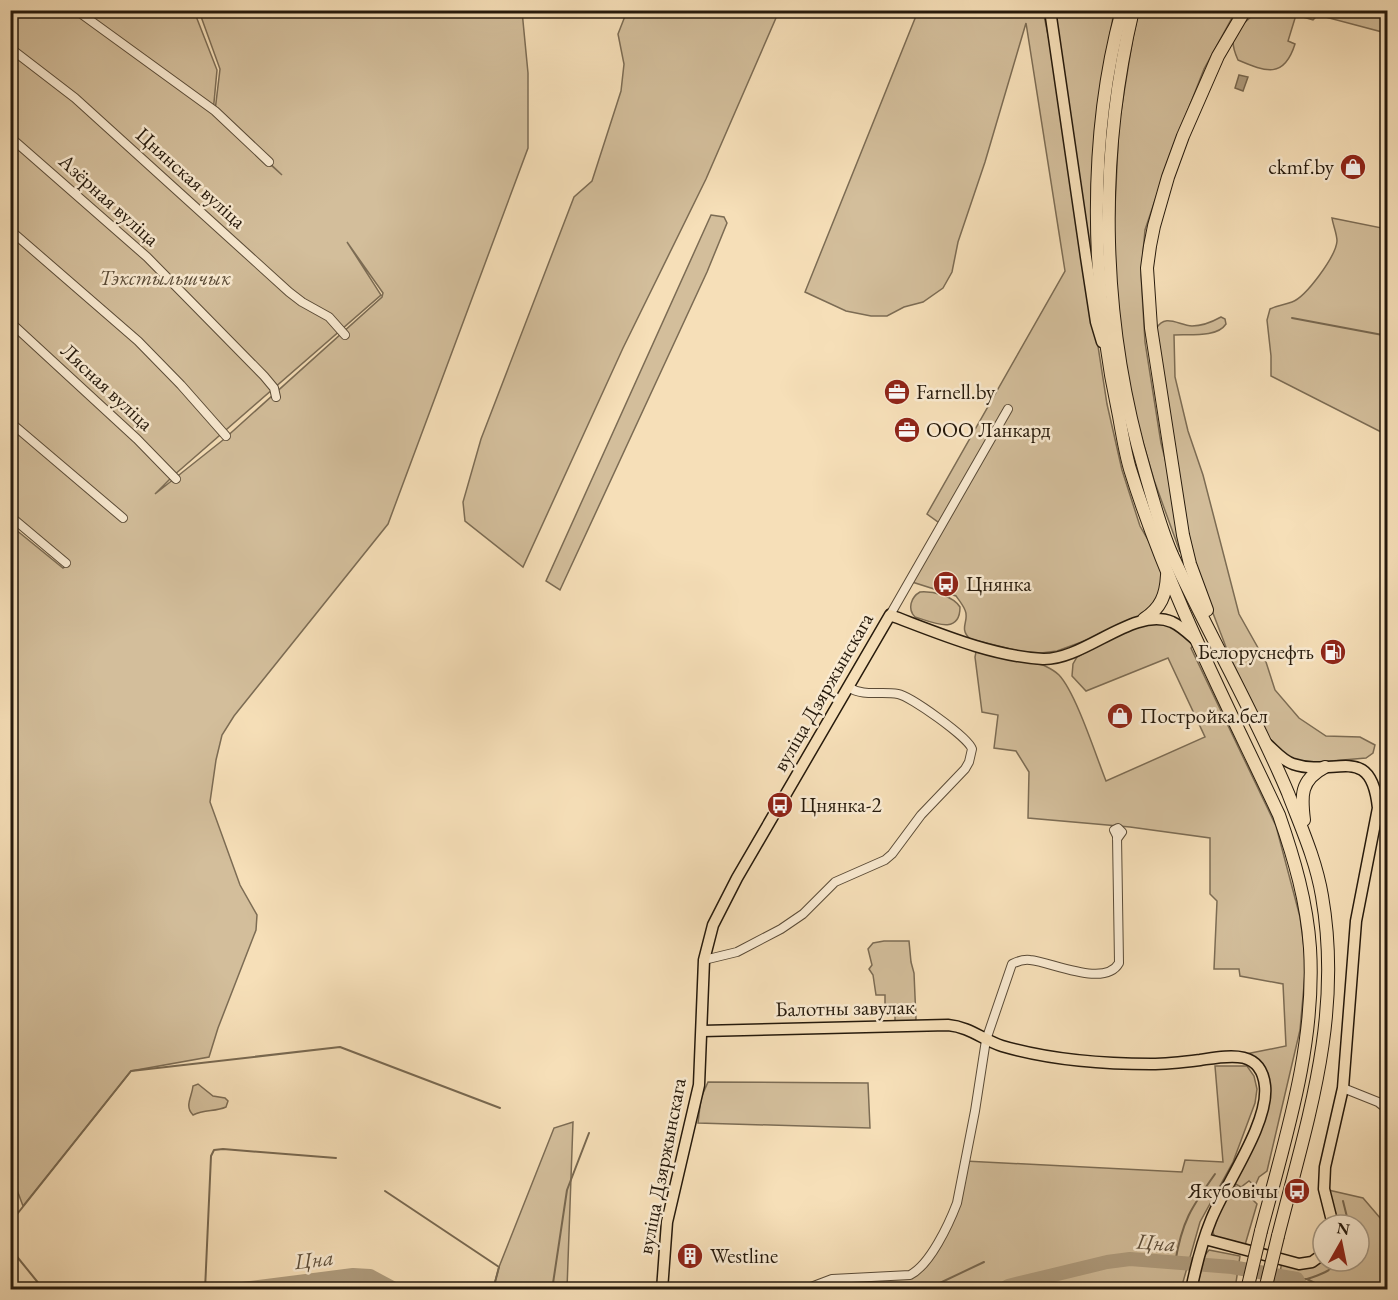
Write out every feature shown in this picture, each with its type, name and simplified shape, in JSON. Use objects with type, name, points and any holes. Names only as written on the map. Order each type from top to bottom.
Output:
[{"type":"highway","points":[[1122,10],[1106,91],[1098,171],[1098,265],[1108,366],[1130,467],[1167,573],[1280,815],[1294,856],[1305,908],[1310,948],[1309,1014],[1304,1058],[1246,1290]]},
{"type":"highway","points":[[1133,10],[1116,102],[1107,215],[1119,354],[1127,401],[1141,457],[1172,554],[1267,744],[1305,837],[1322,894],[1329,989],[1321,1062],[1265,1290]]},
{"type":"highway","points":[[1239,688],[1190,564],[1185,545],[1154,356],[1147,268],[1154,226],[1183,136],[1218,56],[1245,10]]},
{"type":"highway","points":[[1144,619],[1154,612],[1164,598],[1167,573]]},
{"type":"highway","points":[[1305,837],[1303,788],[1314,773],[1324,767]]},
{"type":"main road","points":[[1050,10],[1095,311],[1108,366]]},
{"type":"main road","points":[[890,615],[982,647],[1044,659],[1056,658],[1077,650],[1144,619],[1157,618],[1172,621],[1197,641]]},
{"type":"main road","name":"вуліца Дзяржынскага","points":[[662,1290],[667,1222],[699,1085],[704,960],[713,925],[720,909],[890,615]]},
{"type":"main road","points":[[1267,744],[1294,764],[1359,767],[1367,773],[1376,792],[1377,808],[1356,921],[1343,1088],[1325,1167],[1324,1189],[1330,1213]]},
{"type":"main road","name":"Балотны завулак","points":[[702,1031],[948,1025],[964,1027],[986,1040],[1034,1054],[1078,1060],[1153,1064],[1236,1056],[1253,1062],[1265,1083],[1263,1103],[1255,1130],[1215,1211],[1192,1284]]},
{"type":"main road","points":[[1205,1239],[1299,1264],[1311,1262]]},
{"type":"street","points":[[76,10],[215,111],[269,162]]},
{"type":"street","name":"Цнянская вуліца","points":[[10,48],[75,98],[289,291],[302,302],[329,317],[345,336]]},
{"type":"street","name":"Азёрная вуліца","points":[[10,137],[147,258],[264,376],[274,388],[276,397]]},
{"type":"street","points":[[10,230],[138,341],[182,385],[226,436]]},
{"type":"street","name":"Лясная вуліца","points":[[10,322],[137,439],[176,480]]},
{"type":"street","name":"вуліца Дзяржынскага","points":[[890,615],[1008,409]]},
{"type":"street","points":[[10,422],[123,518]]},
{"type":"street","points":[[10,516],[66,563]]},
{"type":"street","points":[[704,960],[737,952],[750,946],[797,919],[835,882],[885,860],[899,847],[921,814],[969,762],[972,749],[966,738],[908,698],[895,694],[857,693],[848,687]]},
{"type":"street","points":[[802,1290],[832,1279],[910,1275],[924,1264],[952,1217],[957,1203],[986,1040],[1012,964],[1029,960],[1084,973],[1108,972],[1116,969],[1119,963],[1117,839]]},
{"type":"street","points":[[1343,1088],[1378,1102],[1388,1110]]},
{"type":"green space","name":"Тэкстыльшчык","points":[[11,11],[194,11],[217,70],[213,113],[282,175],[215,111],[220,69],[199,11],[522,11],[528,73],[528,148],[388,524],[234,716],[222,735],[210,802],[240,885],[257,915],[256,930],[209,1057],[131,1071],[23,1206],[17,1190],[10,1184],[10,525],[63,568],[66,566],[11,517]],"holes":[[[347,242],[383,293],[382,297],[223,440],[155,494],[381,295]]]},
{"type":"green space","points":[[627,11],[779,11],[706,179],[623,348],[523,567],[465,521],[463,502],[481,439],[574,197],[592,181],[621,91],[624,64],[618,34]]},
{"type":"green space","points":[[918,11],[1043,11],[1054,63],[1107,404],[1122,470],[1140,526],[1167,573],[1157,618],[1197,641],[1191,648],[1276,826],[1300,917],[1306,963],[1300,1030],[1267,1171],[1259,1177],[1255,1186],[1249,1181],[1241,1187],[1230,1181],[1259,1119],[1262,1075],[1236,1056],[1286,1046],[1283,984],[1240,976],[1239,969],[1214,969],[1217,901],[1210,894],[1210,838],[1130,827],[1028,818],[1029,772],[1016,751],[994,748],[998,715],[982,712],[975,657],[976,652],[1043,665],[1059,675],[1079,710],[1106,781],[1205,737],[1168,658],[1086,691],[1072,676],[1073,664],[1077,657],[1139,621],[1057,651],[1027,653],[970,639],[964,628],[965,610],[956,596],[909,581],[942,525],[927,514],[1065,271],[1026,23],[985,162],[958,242],[952,272],[943,288],[923,302],[904,307],[887,316],[871,316],[846,311],[805,292]]},
{"type":"green space","points":[[1054,11],[1114,11],[1096,118],[1091,191],[1092,263]]},
{"type":"green space","points":[[1139,11],[1238,11],[1204,69],[1170,156],[1145,230],[1141,275],[1145,342],[1161,443],[1170,478],[1180,552],[1154,480],[1133,408],[1119,321],[1113,249],[1119,124]]},
{"type":"green space","points":[[1258,11],[1387,11],[1387,40],[1382,32],[1318,15],[1313,20],[1296,15],[1288,41],[1295,44],[1291,55],[1280,68],[1265,69],[1238,60],[1233,43],[1236,31]]},
{"type":"green space","points":[[711,215],[724,217],[727,223],[707,272],[560,590],[546,581]]},
{"type":"green space","points":[[1332,218],[1387,229],[1387,435],[1271,376],[1267,320],[1270,309],[1298,299],[1326,266],[1337,241]]},
{"type":"green space","points":[[1221,317],[1225,319],[1226,324],[1216,331],[1174,335],[1175,377],[1239,614],[1266,662],[1275,690],[1299,718],[1326,736],[1360,737],[1375,745],[1373,753],[1366,758],[1308,763],[1296,761],[1280,753],[1268,737],[1229,655],[1198,574],[1188,531],[1156,329],[1163,322],[1168,321],[1196,326]]},
{"type":"green space","points":[[920,592],[942,595],[957,603],[960,607],[959,616],[955,622],[944,625],[915,617],[911,610],[911,603]]},
{"type":"green space","points":[[909,941],[914,973],[916,1019],[914,1023],[895,1023],[895,1005],[885,1004],[885,995],[876,995],[873,975],[869,969],[872,965],[868,949],[873,943]]},
{"type":"green space","points":[[1215,1066],[1247,1066],[1254,1076],[1257,1089],[1255,1103],[1233,1162],[1200,1222],[1181,1289],[803,1290],[820,1283],[917,1271],[952,1217],[965,1161],[1182,1172],[1185,1160],[1223,1162]]},
{"type":"green space","points":[[708,1082],[868,1083],[870,1128],[698,1123],[701,1098]]},
{"type":"green space","points":[[198,1084],[213,1096],[225,1098],[228,1101],[226,1107],[193,1115],[190,1112],[189,1101],[193,1086]]},
{"type":"green space","points":[[573,1122],[567,1289],[493,1289],[499,1267],[554,1128]]},
{"type":"green space","points":[[1232,1184],[1245,1192],[1257,1204],[1245,1245],[1215,1237],[1213,1231],[1218,1210]]},
{"type":"green space","points":[[1324,1189],[1363,1198],[1387,1226],[1387,1289],[1277,1290],[1282,1261],[1299,1264],[1311,1260],[1311,1273],[1371,1273],[1371,1213],[1330,1213]]},
{"type":"green space","points":[[1209,1250],[1240,1256],[1235,1289],[1196,1290],[1205,1255]]},
{"type":"shaded area","points":[[1239,75],[1248,77],[1243,91],[1235,88]]},
{"type":"waterway","points":[[1292,318],[1388,336]]},
{"type":"waterway","points":[[10,1223],[131,1071],[340,1047],[500,1108]]},
{"type":"waterway","points":[[552,1290],[567,1190],[589,1133]]},
{"type":"waterway","points":[[205,1290],[211,1156],[214,1150],[336,1158]]},
{"type":"waterway","points":[[1175,1263],[1184,1225],[1215,1174]]},
{"type":"waterway","points":[[385,1191],[499,1267],[493,1290]]},
{"type":"waterway","points":[[1343,1201],[1346,1213]]},
{"type":"waterway","points":[[10,1248],[44,1290]]},
{"type":"waterway","name":"Цна","points":[[1002,1290],[1008,1286],[1107,1262],[1130,1259],[1232,1267],[1297,1279],[1303,1290]]},
{"type":"waterway","points":[[925,1290],[984,1262]]},
{"type":"waterway","points":[[1307,1279],[1322,1273]]},
{"type":"waterway","name":"Цна","points":[[234,1290],[353,1275],[370,1276],[396,1290]]},
{"type":"waterway","points":[[1297,1279],[1307,1279],[1328,1290]]},
{"type":"place","name":"ckmf.by","points":[[1353,167]]},
{"type":"place","name":"Farnell.by","points":[[897,392]]},
{"type":"place","name":"ООО Ланкард","points":[[907,430]]},
{"type":"place","name":"Цнянка","points":[[946,584]]},
{"type":"place","name":"Белоруснефть","points":[[1333,652]]},
{"type":"place","name":"Постройка.бел","points":[[1120,716]]},
{"type":"place","name":"Цнянка-2","points":[[780,805]]},
{"type":"place","name":"Якубовічы","points":[[1297,1191]]},
{"type":"place","name":"Westline","points":[[690,1256]]}]
